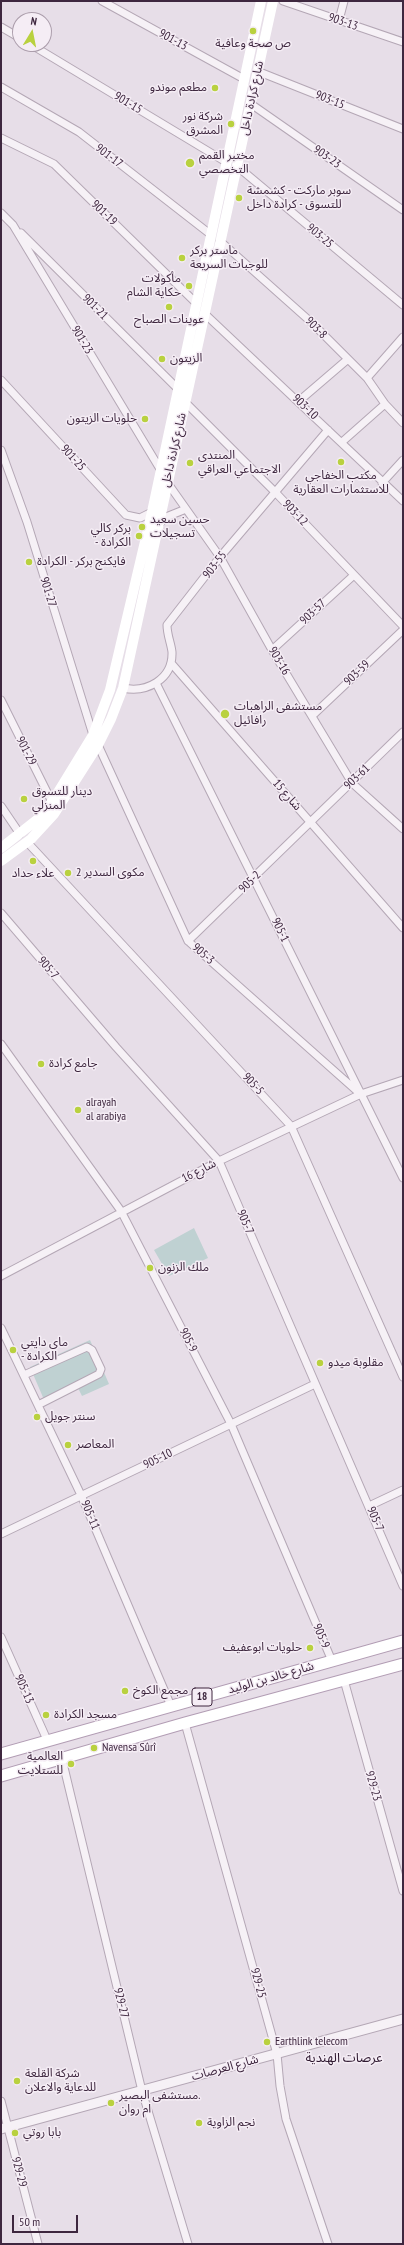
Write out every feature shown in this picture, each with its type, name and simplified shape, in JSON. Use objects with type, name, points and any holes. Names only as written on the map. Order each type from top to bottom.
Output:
[{"type":"main road","name":"شارع كرادة داخل","points":[[1,848],[24,838],[52,802],[93,735],[110,690],[152,512],[210,234],[261,1]]},
{"type":"main road","name":"شارع كرادة داخل","points":[[1,861],[24,838],[54,814],[98,745],[111,719],[123,688],[220,241],[238,167],[257,71],[273,1]]},
{"type":"main road","name":"شارع خالد بن الوليد","points":[[1,1754],[403,1642]]},
{"type":"main road","name":"شارع خالد بن الوليد","points":[[1,1776],[184,1723],[403,1664]]},
{"type":"street","name":"901-13","points":[[102,1],[244,79]]},
{"type":"street","name":"903-13","points":[[283,1],[403,42]]},
{"type":"street","points":[[339,20],[344,1]]},
{"type":"street","points":[[1,27],[12,33]]},
{"type":"street","name":"901-15","points":[[43,52],[226,162]]},
{"type":"street","name":"903-15","points":[[257,71],[403,129]]},
{"type":"street","name":"901-17","points":[[1,87],[79,132],[210,234]]},
{"type":"street","name":"903-23","points":[[251,104],[403,210]]},
{"type":"street","name":"901-19","points":[[1,138],[54,164],[196,302]]},
{"type":"street","name":"903-25","points":[[238,167],[403,305]]},
{"type":"street","name":"901-23","points":[[1,213],[13,225],[160,469]]},
{"type":"street","name":"901-21","points":[[13,225],[178,389]]},
{"type":"street","name":"903-8","points":[[220,241],[311,322],[367,378],[385,404],[403,423]]},
{"type":"street","name":"903-10","points":[[205,314],[299,401],[403,502]]},
{"type":"street","points":[[367,378],[403,337]]},
{"type":"street","points":[[299,401],[348,360]]},
{"type":"street","name":"901-25","points":[[1,380],[126,515],[140,518],[152,512]]},
{"type":"street","name":"903-12","points":[[185,402],[275,492],[403,626]]},
{"type":"street","points":[[342,442],[385,404]]},
{"type":"street","name":"903-55","points":[[171,663],[172,654],[167,636],[168,625],[220,557],[328,430]]},
{"type":"street","name":"901-27","points":[[1,450],[27,522],[93,735]]},
{"type":"street","points":[[382,482],[403,460]]},
{"type":"street","name":"903-16","points":[[167,482],[220,557],[272,650],[352,783],[403,829]]},
{"type":"street","points":[[157,527],[166,517],[186,509]]},
{"type":"street","name":"903-57","points":[[272,650],[354,575]]},
{"type":"street","name":"903-59","points":[[312,716],[403,630]]},
{"type":"street","points":[[123,688],[137,690],[156,683],[165,675],[171,663]]},
{"type":"street","name":"شارع 15","points":[[171,663],[403,928]]},
{"type":"street","name":"905-1","points":[[156,683],[403,1178]]},
{"type":"street","name":"901-29","points":[[1,700],[52,802]]},
{"type":"street","name":"903-61","points":[[311,822],[403,732]]},
{"type":"street","name":"905-3","points":[[98,745],[188,941],[361,1094]]},
{"type":"street","name":"905-5","points":[[1,806],[24,838],[291,1126],[403,1377]]},
{"type":"street","name":"905-2","points":[[188,941],[311,822]]},
{"type":"street","name":"905-7","points":[[1,913],[116,1047],[219,1161],[403,1586]]},
{"type":"street","name":"905-9","points":[[1,1044],[121,1211],[231,1424],[332,1661]]},
{"type":"street","name":"شارع 16","points":[[1,1276],[121,1211],[219,1161],[361,1094],[403,1080]]},
{"type":"street","name":"905-11","points":[[1,1328],[82,1496],[171,1706]]},
{"type":"street","points":[[24,1375],[87,1347],[92,1350],[101,1370],[99,1374],[38,1404]]},
{"type":"street","name":"905-10","points":[[1,1534],[315,1384]]},
{"type":"street","points":[[369,1506],[403,1490]]},
{"type":"street","name":"905-13","points":[[1,1637],[48,1742]]},
{"type":"street","name":"929-23","points":[[344,1680],[403,1891]]},
{"type":"street","name":"929-25","points":[[184,1723],[277,2054],[280,2086],[285,2113],[328,2244]]},
{"type":"street","name":"929-27","points":[[62,1759],[142,2091],[188,2244]]},
{"type":"street","name":"شارع العرصات","points":[[4,2129],[403,2019]]},
{"type":"street","name":"929-29","points":[[1,2101],[4,2129],[38,2244]]},
{"type":"shaded area","points":[[194,1228],[208,1258],[169,1276],[154,1250]]},
{"type":"shaded area","points":[[90,1340],[109,1384],[82,1396],[78,1388],[45,1402],[30,1367]]},
{"type":"place","name":"ص صحة وعافية","points":[[253,31]]},
{"type":"place","name":"مطعم موندو","points":[[215,88]]},
{"type":"place","name":"شركة نور المشرق","points":[[231,124]]},
{"type":"place","name":"مختبر القمم التخصصي","points":[[190,163]]},
{"type":"place","name":"سوبر ماركت - كشمشة للتسوق - كرادة داخل","points":[[239,198]]},
{"type":"place","name":"ماستر بركر للوجبات السريعة","points":[[182,258]]},
{"type":"place","name":"مأكولات حكاية الشام","points":[[189,286]]},
{"type":"place","name":"عوينات الصباح","points":[[169,307]]},
{"type":"place","name":"الزيتون","points":[[162,359]]},
{"type":"place","name":"حلويات الزيتون","points":[[145,419]]},
{"type":"place","name":"مكتب الخفاجي للاستثمارات العقارية","points":[[341,462]]},
{"type":"place","name":"المنتدى الاجتماعي العراقي","points":[[190,463]]},
{"type":"place","name":"حسين سعيد تسجيلات","points":[[142,527]]},
{"type":"place","name":"بركر كالي - الكرادة","points":[[139,536]]},
{"type":"place","name":"فايكنج بركر - الكرادة","points":[[29,562]]},
{"type":"place","name":"مستشفى الراهبات رافائيل","points":[[225,714]]},
{"type":"place","name":"دينار للتسوق المنزلي","points":[[24,799]]},
{"type":"place","name":"علاء حداد","points":[[33,861]]},
{"type":"place","name":"مكوى السدير 2","points":[[68,873]]},
{"type":"place","name":"جامع كرادة","points":[[41,1064]]},
{"type":"place","name":"alrayah al arabiya","points":[[78,1110]]},
{"type":"place","name":"ملك الزنون","points":[[150,1268]]},
{"type":"place","name":"ماي دايتي - الكرادة","points":[[13,1350]]},
{"type":"place","name":"مقلوبة ميدو","points":[[320,1363]]},
{"type":"place","name":"سنتر جويل","points":[[37,1417]]},
{"type":"place","name":"المعاصر","points":[[68,1445]]},
{"type":"place","name":"حلويات ابوعفيف","points":[[310,1648]]},
{"type":"place","name":"مجمع الكوخ","points":[[125,1691]]},
{"type":"place","name":"مسجد الكرادة","points":[[46,1715]]},
{"type":"place","name":"Navensa Sûrî","points":[[94,1748]]},
{"type":"place","name":"العالمية للستلايت","points":[[71,1764]]},
{"type":"place","name":"Earthlink telecom","points":[[267,2042]]},
{"type":"place","name":"شركة القلعة للدعاية والاعلان","points":[[17,2081]]},
{"type":"place","name":"مستشفى البصير. ام روان","points":[[111,2103]]},
{"type":"place","name":"نجم الزاوية","points":[[199,2123]]},
{"type":"place","name":"بابا روتي","points":[[15,2133]]},
{"type":"district","name":"عرصات الهندية","points":[[344,2058]]}]
